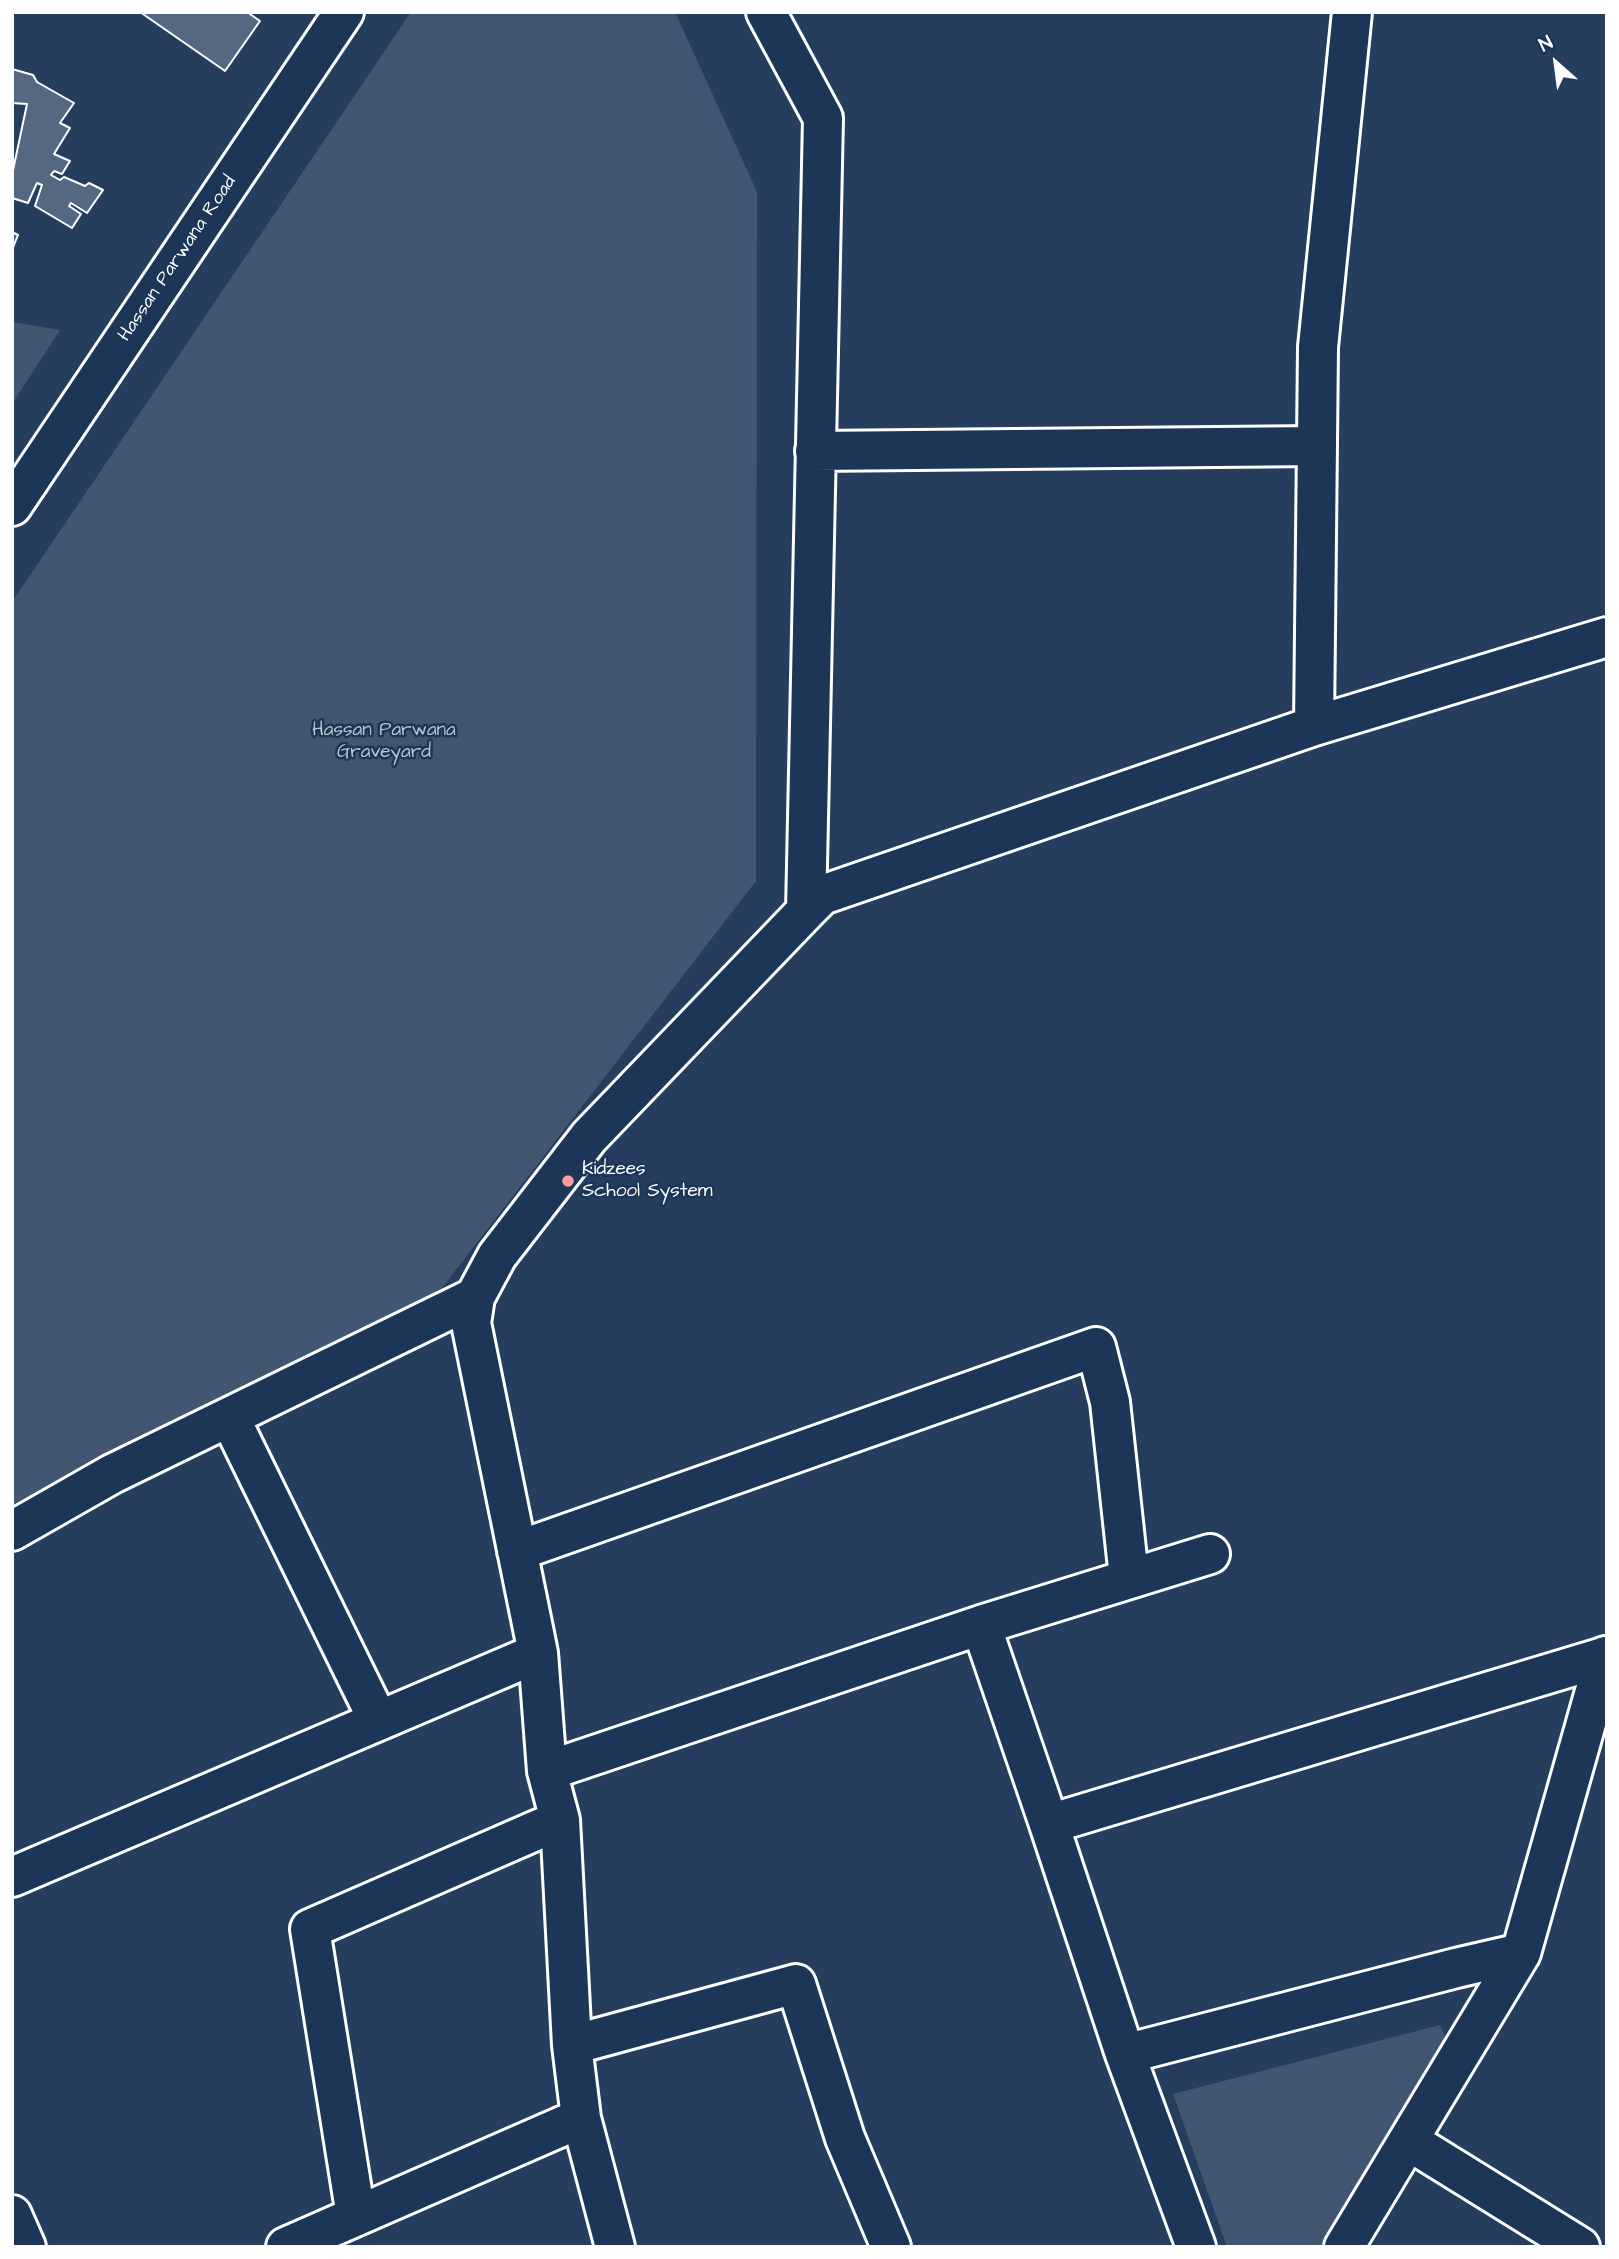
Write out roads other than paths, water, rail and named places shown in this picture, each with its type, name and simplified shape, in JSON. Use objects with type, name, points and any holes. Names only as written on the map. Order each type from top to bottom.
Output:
[{"type":"street","name":"Hassan Parwana Road","points":[[12,506],[344,12]]},
{"type":"street","points":[[766,12],[823,118],[806,911]]},
{"type":"street","points":[[1314,726],[1318,347],[1352,12]]},
{"type":"street","points":[[815,451],[1317,446]]},
{"type":"street","points":[[615,2247],[581,2118],[572,2045],[560,1820],[547,1771],[538,1653],[471,1323],[475,1297],[497,1256],[589,1137],[822,895],[1314,726],[1607,638]]},
{"type":"street","points":[[12,1531],[112,1474],[475,1297]]},
{"type":"street","points":[[517,1551],[1096,1347],[1110,1402],[1129,1577]]},
{"type":"street","points":[[230,1418],[378,1720]]},
{"type":"street","points":[[547,1771],[981,1625],[1210,1553]]},
{"type":"street","points":[[981,1625],[1125,2054],[1195,2247]]},
{"type":"street","points":[[12,1877],[538,1653]]},
{"type":"street","points":[[1049,1824],[1606,1656]]},
{"type":"street","points":[[1344,2247],[1521,1954],[1606,1656]]},
{"type":"street","points":[[356,2216],[310,1929],[560,1820]]},
{"type":"street","points":[[1125,2054],[1521,1954]]},
{"type":"street","points":[[572,2045],[796,1984],[845,2137],[891,2247]]},
{"type":"street","points":[[286,2247],[581,2118]]},
{"type":"street","points":[[1409,2141],[1580,2247]]},
{"type":"street","points":[[12,2215],[26,2247]]},
{"type":"place","name":"Kidzees School System","points":[[568,1181]]},
{"type":"park label","name":"Hassan Parwana Graveyard","points":[[384,742]]}]
